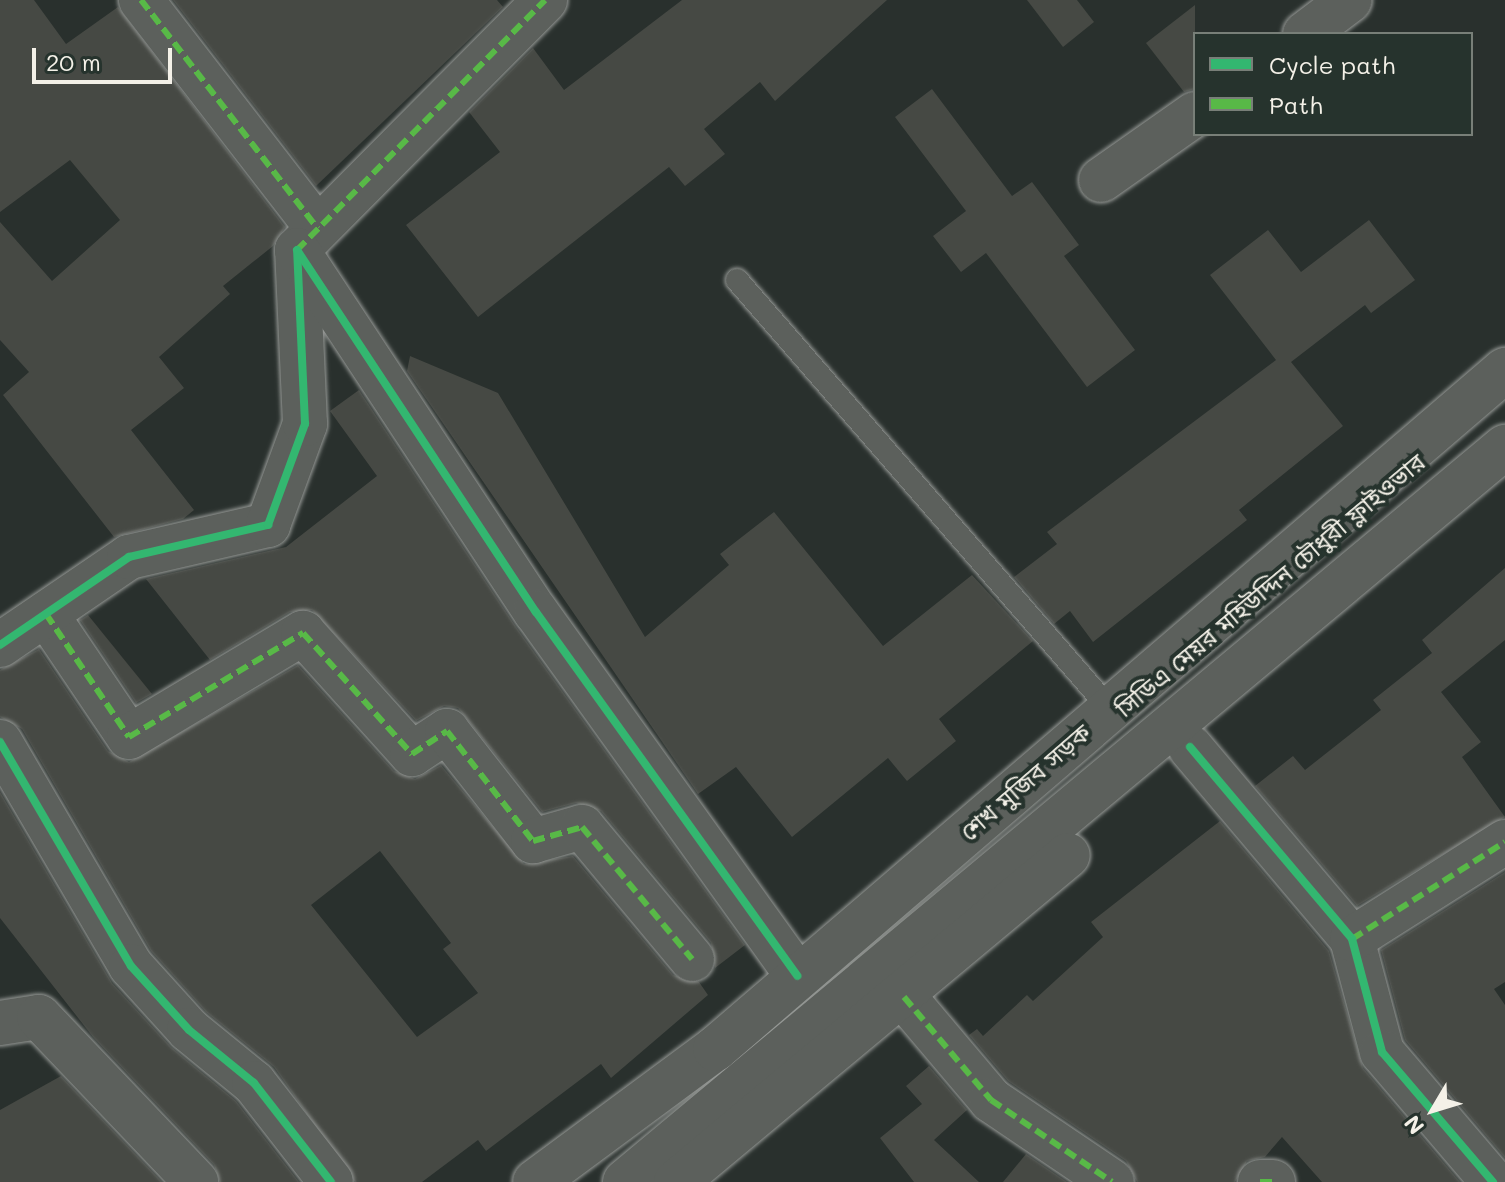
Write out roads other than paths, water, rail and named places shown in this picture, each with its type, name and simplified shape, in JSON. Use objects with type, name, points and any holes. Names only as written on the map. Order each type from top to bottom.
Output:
[{"type":"main road","points":[[141,0],[308,240],[545,625],[798,976]]},
{"type":"main road","points":[[0,645],[129,557],[268,525],[305,424],[308,240],[545,0]]},
{"type":"main road","points":[[1308,32],[1350,0]]},
{"type":"main road","points":[[1101,180],[1193,115]]},
{"type":"main road","name":"শেখ মুজিব সড়ক","points":[[535,1182],[715,1049],[1505,370]]},
{"type":"main road","name":"সিডিএ মেয়র মহিউদ্দিন চৌধুরী ফ্লাইওভার","points":[[557,1182],[1505,389]]},
{"type":"main road","points":[[625,1182],[1505,447]]},
{"type":"main road","points":[[676,1182],[904,997],[1505,477]]},
{"type":"main road","points":[[46,614],[129,737],[303,633],[412,754],[447,731],[533,841],[582,827],[692,959]]},
{"type":"main road","points":[[0,742],[131,966],[189,1030],[254,1083],[331,1182]]},
{"type":"main road","points":[[1190,747],[1352,939],[1382,1052],[1493,1182]]},
{"type":"main road","points":[[1352,939],[1505,842]]},
{"type":"main road","points":[[904,997],[991,1100],[1112,1182]]},
{"type":"main road","points":[[0,1023],[39,1017],[196,1182]]},
{"type":"main road","points":[[1260,1182],[1273,1182]]},
{"type":"lane","points":[[737,280],[1110,709]]}]
